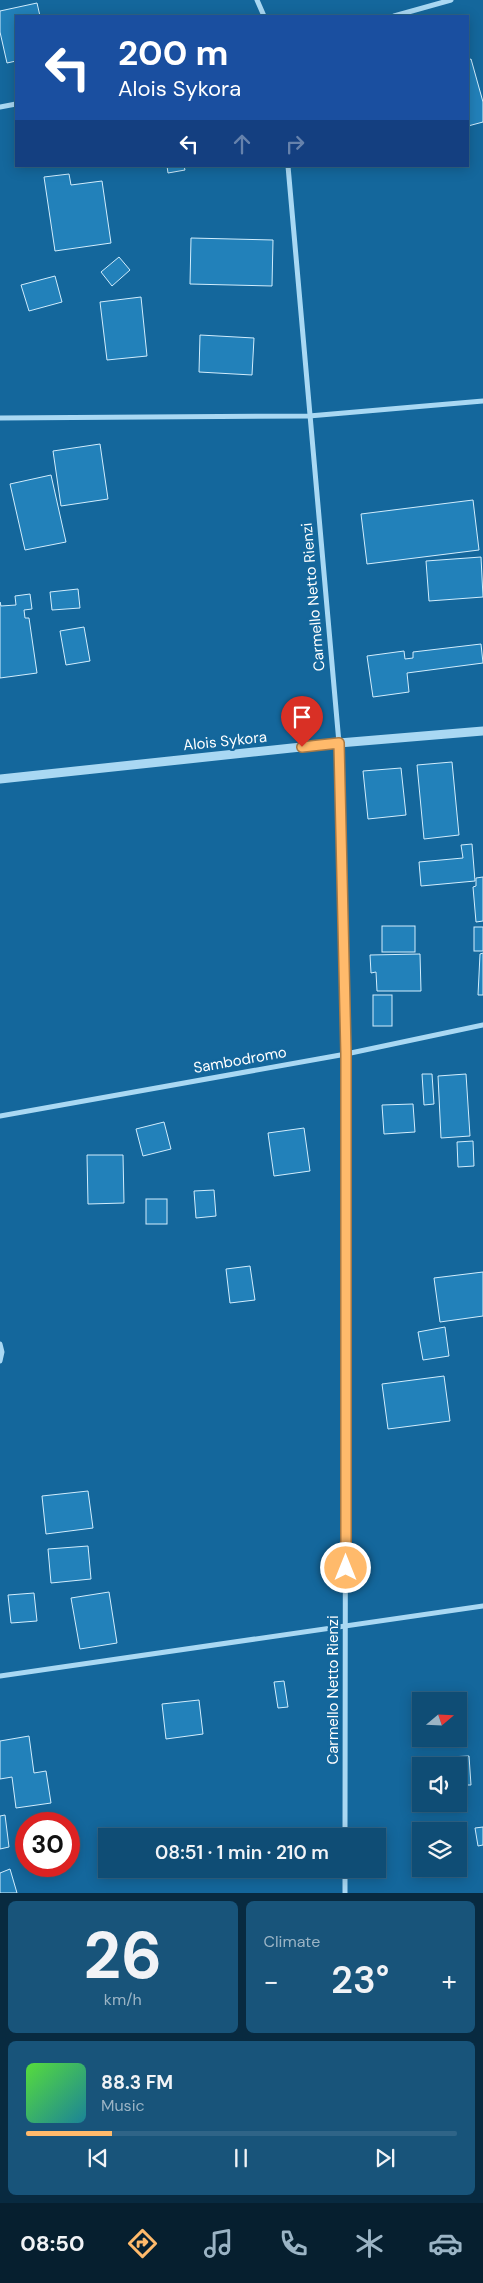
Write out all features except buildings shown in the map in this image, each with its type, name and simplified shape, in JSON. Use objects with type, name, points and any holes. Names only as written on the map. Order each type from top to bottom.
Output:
[{"type":"street","points":[[258,0],[264,15]]},
{"type":"street","points":[[398,15],[452,0]]},
{"type":"street","points":[[0,107],[15,104]]},
{"type":"street","name":"Carmello Netto Rienzi","points":[[288,167],[339,743],[346,1054],[345,1828]]},
{"type":"street","points":[[0,418],[309,416],[483,401]]},
{"type":"street","name":"Alois Sykora","points":[[0,779],[339,743],[483,731]]},
{"type":"street","name":"Sambodromo","points":[[0,1116],[346,1054],[483,1025]]},
{"type":"street","points":[[0,1344],[2,1352],[0,1361]]},
{"type":"street","points":[[0,1676],[483,1606]]},
{"type":"street","points":[[345,1878],[345,1893]]},
{"type":"route","points":[[302,747],[339,743],[346,1054],[346,1568]]}]
